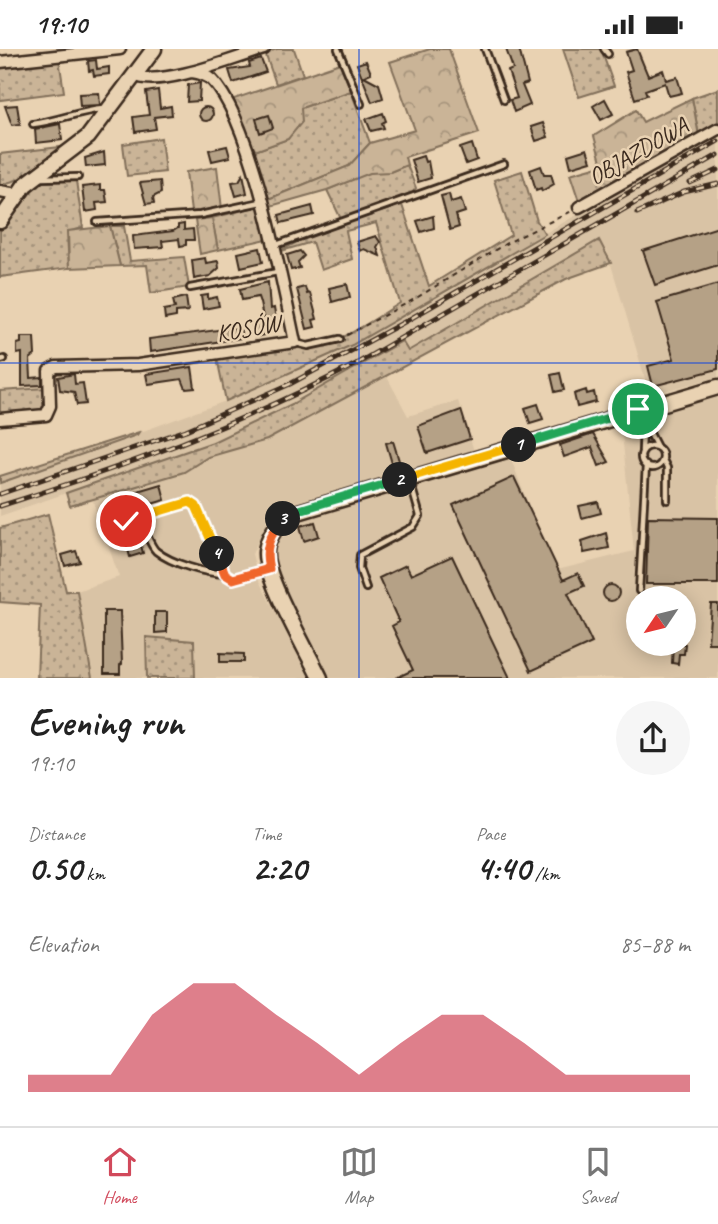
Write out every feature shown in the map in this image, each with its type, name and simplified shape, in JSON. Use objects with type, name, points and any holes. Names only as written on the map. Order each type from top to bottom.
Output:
[{"type":"street","points":[[0,62],[120,49]]},
{"type":"street","points":[[1,218],[17,194],[80,145],[155,49]]},
{"type":"street","points":[[135,75],[154,81],[264,49]]},
{"type":"street","name":"KOSÓW","points":[[0,419],[46,415],[50,406],[48,376],[52,369],[138,365],[295,342],[244,140],[230,107],[210,78],[192,72]]},
{"type":"street","name":"OBJAZDOWA","points":[[579,207],[718,129]]},
{"type":"street","points":[[0,191],[17,194]]},
{"type":"street","points":[[320,678],[269,569],[265,554],[272,531],[288,515],[408,477],[718,387]]},
{"type":"lane","points":[[338,49],[361,104]]},
{"type":"lane","points":[[485,49],[504,100]]},
{"type":"lane","points":[[33,124],[61,121],[81,111],[109,111]]},
{"type":"lane","points":[[272,246],[504,164]]},
{"type":"lane","points":[[37,177],[46,180],[78,177]]},
{"type":"lane","points":[[97,222],[214,213],[261,202]]},
{"type":"lane","name":"KOSÓW","points":[[190,288],[278,272]]},
{"type":"lane","points":[[295,342],[308,346],[340,339]]},
{"type":"lane","points":[[638,409],[643,425],[667,468],[667,500]]},
{"type":"lane","points":[[639,586],[646,465],[640,441],[643,425]]},
{"type":"lane","points":[[642,453],[650,446],[657,447]]},
{"type":"lane","points":[[646,465],[655,467],[663,460]]},
{"type":"lane","points":[[366,588],[359,568],[360,555],[413,527],[420,516],[408,477]]},
{"type":"lane","points":[[126,521],[190,502],[196,506],[225,574]]},
{"type":"lane","points":[[145,531],[154,549],[168,558],[211,573],[225,574],[233,579],[269,569]]},
{"type":"path","points":[[340,339],[394,311],[505,244],[579,207]]},
{"type":"shaded area","points":[[718,133],[718,377],[650,395],[607,251],[598,240],[408,351],[402,341],[292,404],[213,442],[0,516],[0,483],[226,401],[352,345]]},
{"type":"shaded area","points":[[386,375],[408,416],[458,401],[474,451],[293,503],[264,528],[252,554],[259,581],[310,678],[195,678],[194,641],[146,637],[147,678],[92,678],[77,591],[119,577],[92,498],[184,472],[208,457],[267,440]]},
{"type":"shaded area","points":[[718,395],[718,678],[324,678],[277,579],[270,550],[280,532],[302,517],[510,456],[553,571],[634,551],[621,424]]},
{"type":"green space","points":[[277,49],[294,49],[303,75],[276,84],[265,53]]},
{"type":"green space","points":[[430,49],[449,49],[479,133],[405,157],[407,165],[390,172],[370,173],[327,190],[267,207],[266,200],[349,166],[370,143],[415,130],[390,62]]},
{"type":"green space","points":[[563,49],[601,49],[614,86],[579,97]]},
{"type":"green space","points":[[59,59],[64,92],[0,100],[0,65]]},
{"type":"green space","points":[[340,63],[351,91],[301,108],[302,122],[288,139],[252,152],[231,100]]},
{"type":"green space","points":[[718,89],[718,125],[699,136],[692,98]]},
{"type":"green space","points":[[351,91],[370,143],[349,166],[266,200],[252,152],[288,139],[301,108]]},
{"type":"green space","points":[[692,98],[699,136],[585,202],[578,198],[570,174],[602,165],[594,136],[636,110],[643,122]]},
{"type":"green space","points":[[161,138],[165,172],[127,176],[123,144]]},
{"type":"green space","points":[[69,146],[20,179],[0,185],[0,154]]},
{"type":"green space","points":[[407,165],[416,188],[408,198],[341,219],[327,190],[370,172],[390,172]]},
{"type":"green space","points":[[217,167],[222,209],[191,212],[186,172]]},
{"type":"green space","points":[[522,171],[537,221],[545,234],[352,345],[226,401],[217,358],[335,341],[400,303],[376,223],[346,231],[352,259],[321,270],[312,242],[278,252],[310,235],[402,205],[429,286],[511,235],[494,180]]},
{"type":"green space","points":[[76,181],[83,228],[67,232],[69,268],[0,277],[0,231],[39,182]]},
{"type":"green space","points":[[259,206],[267,239],[218,250],[212,218]]},
{"type":"green space","points":[[212,218],[218,250],[200,254],[195,220]]},
{"type":"green space","points":[[110,226],[124,226],[130,261],[184,257],[189,287],[151,293],[147,265],[120,266]]},
{"type":"green space","points":[[110,226],[120,266],[69,268],[68,231]]},
{"type":"green space","points":[[599,240],[611,263],[566,279],[267,440],[208,457],[184,472],[70,506],[66,493],[213,442],[292,404],[402,341],[408,351]]},
{"type":"green space","points":[[46,388],[46,410],[0,416],[0,391]]},
{"type":"green space","points":[[139,432],[137,435],[0,483],[0,476]]},
{"type":"green space","points":[[48,514],[66,591],[77,591],[92,678],[37,678],[40,605],[0,602],[0,528]]},
{"type":"green space","points":[[146,637],[194,641],[195,678],[147,678]]},
{"type":"building","points":[[506,49],[519,49],[528,83],[522,85],[530,105],[514,112],[510,100],[517,98],[508,71],[513,69]]},
{"type":"building","points":[[637,49],[648,76],[663,70],[666,80],[677,77],[682,93],[669,96],[665,83],[645,90],[647,95],[635,99],[626,72],[632,70],[626,52]]},
{"type":"building","points":[[261,59],[266,72],[233,83],[229,70],[250,67],[249,63]]},
{"type":"building","points":[[96,60],[97,69],[109,67],[109,74],[94,76],[93,70],[89,71],[88,61]]},
{"type":"building","points":[[366,61],[371,73],[364,76],[379,84],[383,98],[372,102],[357,64]]},
{"type":"building","points":[[200,83],[199,101],[187,102],[188,85]]},
{"type":"building","points":[[158,90],[160,108],[171,106],[172,115],[154,117],[156,129],[135,132],[133,117],[149,115],[146,92]]},
{"type":"building","points":[[99,93],[100,105],[80,106],[79,94]]},
{"type":"building","points":[[605,99],[613,114],[601,120],[593,106]]},
{"type":"building","points":[[17,105],[20,124],[12,125],[5,106]]},
{"type":"building","points":[[203,107],[209,107],[213,114],[209,121],[203,121],[199,117],[199,111]]},
{"type":"building","points":[[383,113],[386,121],[382,123],[384,128],[371,131],[366,119]]},
{"type":"building","points":[[269,115],[273,128],[260,133],[256,119]]},
{"type":"building","points":[[543,123],[548,137],[536,141],[531,127]]},
{"type":"building","points":[[60,124],[62,140],[36,143],[35,129]]},
{"type":"building","points":[[472,144],[477,160],[466,164],[460,148]]},
{"type":"building","points":[[227,146],[230,157],[212,161],[209,150]]},
{"type":"building","points":[[587,149],[591,161],[571,167],[568,155]]},
{"type":"building","points":[[104,152],[105,165],[86,167],[85,158]]},
{"type":"building","points":[[423,156],[425,162],[428,161],[431,178],[418,182],[411,160]]},
{"type":"building","points":[[541,166],[544,174],[551,174],[554,184],[542,191],[541,188],[536,190],[530,170]]},
{"type":"building","points":[[243,174],[247,193],[236,196],[232,182],[239,181]]},
{"type":"building","points":[[160,181],[161,193],[153,197],[154,203],[146,204],[140,183]]},
{"type":"building","points":[[100,185],[100,190],[105,190],[107,202],[96,203],[97,210],[85,212],[82,187]]},
{"type":"building","points":[[449,194],[451,202],[461,199],[465,212],[456,215],[459,227],[450,230],[441,196]]},
{"type":"building","points":[[312,206],[314,215],[281,223],[279,215]]},
{"type":"building","points":[[433,216],[434,228],[421,232],[417,221]]},
{"type":"building","points":[[184,224],[184,230],[193,229],[194,240],[186,240],[186,245],[180,246],[179,239],[162,241],[163,247],[134,249],[133,236],[173,231],[178,225]]},
{"type":"building","points":[[718,227],[718,265],[655,285],[643,251]]},
{"type":"building","points":[[376,236],[380,242],[377,247],[380,256],[364,249],[360,251],[357,242]]},
{"type":"building","points":[[260,248],[263,262],[241,267],[238,253]]},
{"type":"building","points":[[300,251],[304,256],[298,262],[300,268],[291,270],[287,255]]},
{"type":"building","points":[[205,258],[206,263],[218,261],[219,268],[210,276],[194,279],[192,260]]},
{"type":"building","points":[[268,282],[270,309],[274,308],[276,320],[266,322],[268,334],[255,337],[252,324],[264,322],[260,303],[258,297],[242,300],[240,289]]},
{"type":"building","points":[[347,284],[350,297],[332,302],[329,288]]},
{"type":"building","points":[[718,284],[718,369],[653,386],[648,366],[674,359],[657,302]]},
{"type":"building","points":[[305,287],[307,294],[310,293],[317,319],[313,320],[315,327],[307,329],[297,289]]},
{"type":"building","points":[[208,295],[208,299],[217,297],[219,306],[203,309],[201,296]]},
{"type":"building","points":[[186,297],[188,311],[176,312],[176,317],[165,319],[164,310],[175,308],[173,300]]},
{"type":"building","points":[[240,327],[242,338],[150,352],[149,339]]},
{"type":"building","points":[[21,337],[34,337],[35,355],[30,359],[31,378],[42,377],[42,385],[22,386],[22,353],[17,354],[17,344],[21,343]]},
{"type":"building","points":[[192,367],[195,388],[186,389],[182,379],[148,384],[146,374]]},
{"type":"building","points":[[560,373],[564,390],[555,392],[551,375]]},
{"type":"building","points":[[74,374],[75,384],[83,383],[86,404],[77,405],[74,392],[60,390],[58,377]]},
{"type":"building","points":[[586,390],[587,394],[594,392],[596,402],[577,407],[574,394]]},
{"type":"building","points":[[538,404],[543,419],[530,423],[525,408]]},
{"type":"building","points":[[461,410],[470,439],[427,453],[418,426]]},
{"type":"building","points":[[593,434],[609,462],[599,466],[592,447],[564,457],[560,445]]},
{"type":"building","points":[[393,441],[400,464],[393,467],[386,443]]},
{"type":"building","points":[[514,477],[563,580],[578,573],[584,586],[568,593],[592,643],[531,671],[453,505]]},
{"type":"building","points":[[161,484],[165,500],[121,513],[117,497]]},
{"type":"building","points":[[598,502],[601,513],[582,518],[579,506]]},
{"type":"building","points":[[648,517],[718,518],[718,584],[646,584]]},
{"type":"building","points":[[315,522],[319,536],[304,541],[300,526]]},
{"type":"building","points":[[606,533],[609,548],[584,553],[582,541]]},
{"type":"building","points":[[139,538],[143,553],[130,557],[126,542]]},
{"type":"building","points":[[76,551],[80,562],[65,566],[62,555]]},
{"type":"building","points":[[452,556],[510,678],[396,678],[413,670],[392,626],[399,622],[379,578],[406,565],[411,575]]},
{"type":"building","points":[[611,585],[617,587],[617,599],[611,601],[605,599],[603,593],[605,587]]},
{"type":"building","points":[[711,604],[718,604],[718,643],[708,643]]},
{"type":"building","points":[[104,611],[120,611],[120,674],[104,674]]},
{"type":"building","points":[[155,612],[167,612],[167,632],[155,633]]},
{"type":"building","points":[[220,653],[244,654],[244,662],[220,662]]},
{"type":"building","points":[[672,656],[679,656],[678,664],[672,663]]},
{"type":"railway","points":[[0,494],[186,430],[290,384],[408,320],[718,141]]},
{"type":"railway","points":[[0,506],[181,443],[312,386],[356,364],[718,155]]},
{"type":"railway","points":[[690,183],[718,170]]},
{"type":"railway","points":[[637,213],[684,192],[718,184]]},
{"type":"route","points":[[126,521],[190,502],[196,506],[225,574],[233,579],[269,569],[265,554],[272,531],[281,520],[296,511],[638,409]]}]
